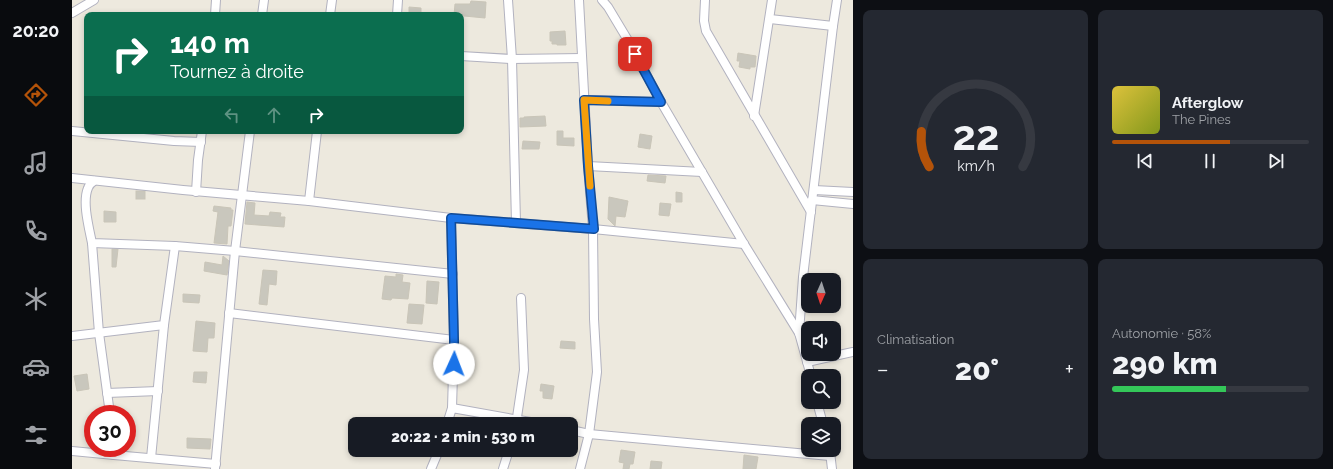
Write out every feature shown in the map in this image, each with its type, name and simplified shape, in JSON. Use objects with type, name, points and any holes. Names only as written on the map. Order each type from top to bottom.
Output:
[{"type":"street","points":[[72,13],[94,0]]},
{"type":"street","points":[[215,12],[216,0]]},
{"type":"street","points":[[262,12],[264,0]]},
{"type":"street","points":[[330,12],[332,0]]},
{"type":"street","points":[[397,12],[398,0]]},
{"type":"street","points":[[508,0],[512,59],[516,223]]},
{"type":"street","points":[[580,0],[588,166],[594,229],[594,319],[597,372],[589,434],[580,469]]},
{"type":"street","points":[[602,0],[608,7],[661,102],[744,244],[800,333]]},
{"type":"street","points":[[705,0],[704,13],[706,31],[811,212]]},
{"type":"street","points":[[754,116],[772,0]]},
{"type":"street","points":[[809,369],[800,333],[803,277],[837,0]]},
{"type":"street","points":[[770,19],[833,26]]},
{"type":"street","points":[[464,56],[512,59],[582,58]]},
{"type":"street","points":[[584,100],[661,102]]},
{"type":"street","points":[[72,131],[84,132]]},
{"type":"street","points":[[103,134],[201,142]]},
{"type":"street","points":[[196,192],[202,134]]},
{"type":"street","points":[[136,455],[215,467],[235,251],[250,134]]},
{"type":"street","points":[[309,201],[317,134]]},
{"type":"street","points":[[588,166],[702,172]]},
{"type":"street","points":[[72,178],[277,200],[309,201],[451,218],[594,229],[744,244]]},
{"type":"street","points":[[94,181],[88,186],[86,196],[88,222],[92,243],[99,333],[109,405]]},
{"type":"street","points":[[814,190],[853,192]]},
{"type":"street","points":[[812,200],[853,204]]},
{"type":"street","points":[[449,417],[452,408],[454,340],[451,218]]},
{"type":"street","points":[[92,243],[175,246],[235,251],[453,274]]},
{"type":"street","points":[[151,458],[164,325],[175,246]]},
{"type":"street","points":[[518,417],[524,370],[521,298]]},
{"type":"street","points":[[230,314],[454,340]]},
{"type":"street","points":[[72,336],[164,325]]},
{"type":"street","points":[[807,362],[853,352]]},
{"type":"street","points":[[107,393],[158,391]]},
{"type":"street","points":[[452,408],[494,417]]},
{"type":"street","points":[[578,432],[589,434],[801,451]]},
{"type":"street","points":[[72,451],[84,451]]},
{"type":"street","points":[[431,469],[435,457]]},
{"type":"street","points":[[503,469],[507,457]]},
{"type":"street","points":[[830,457],[832,469]]},
{"type":"building","points":[[471,1],[486,2],[485,18],[464,16],[464,12],[454,12],[455,4],[470,4]]},
{"type":"building","points":[[409,7],[421,8],[421,12],[409,12]]},
{"type":"building","points":[[565,31],[566,45],[552,44],[552,41],[550,41],[550,32]]},
{"type":"building","points":[[738,53],[756,56],[755,67],[750,67],[750,69],[739,67],[740,61],[737,61]]},
{"type":"building","points":[[545,116],[546,126],[520,127],[520,118]]},
{"type":"building","points":[[557,131],[563,131],[563,138],[574,138],[574,146],[557,145]]},
{"type":"building","points":[[640,134],[652,136],[650,149],[638,147]]},
{"type":"building","points":[[523,141],[540,142],[539,149],[522,149]]},
{"type":"building","points":[[648,175],[666,176],[665,183],[647,181]]},
{"type":"building","points":[[136,191],[145,191],[145,199],[136,199]]},
{"type":"building","points":[[676,192],[682,193],[682,202],[676,202]]},
{"type":"building","points":[[609,197],[628,201],[625,217],[616,216],[615,226],[608,219]]},
{"type":"building","points":[[247,202],[255,203],[254,215],[269,216],[270,212],[281,213],[280,217],[285,217],[284,227],[245,224]]},
{"type":"building","points":[[660,203],[671,204],[669,216],[659,215]]},
{"type":"building","points":[[214,206],[231,208],[231,210],[233,210],[231,226],[228,226],[227,244],[214,243],[218,212],[213,211]]},
{"type":"building","points":[[104,211],[116,212],[116,222],[104,222]]},
{"type":"building","points":[[112,249],[118,249],[116,267],[112,267]]},
{"type":"building","points":[[223,256],[229,261],[227,275],[204,271],[205,262],[222,265]]},
{"type":"building","points":[[263,270],[277,271],[276,285],[269,284],[267,305],[259,304]]},
{"type":"building","points":[[396,274],[403,275],[402,282],[410,283],[408,299],[382,299],[385,276],[396,277]]},
{"type":"building","points":[[427,281],[439,282],[437,304],[426,303]]},
{"type":"building","points":[[183,294],[200,295],[199,303],[183,302]]},
{"type":"building","points":[[409,304],[424,305],[422,324],[407,323]]},
{"type":"building","points":[[196,321],[215,323],[214,338],[208,338],[207,352],[193,351]]},
{"type":"building","points":[[561,341],[575,342],[575,349],[560,348]]},
{"type":"building","points":[[194,372],[207,372],[206,383],[193,382]]},
{"type":"building","points":[[87,374],[89,389],[77,391],[74,376]]},
{"type":"building","points":[[541,384],[554,386],[552,399],[543,398],[543,391],[540,391]]},
{"type":"building","points":[[187,438],[211,439],[210,449],[187,448]]},
{"type":"building","points":[[621,450],[635,452],[633,464],[630,464],[629,469],[623,469],[624,463],[619,462]]},
{"type":"building","points":[[744,455],[758,457],[756,469],[743,469]]},
{"type":"building","points":[[651,461],[662,462],[661,469],[650,469]]},
{"type":"slow traffic","points":[[590,186],[584,100],[608,101]]},
{"type":"route","points":[[454,364],[451,218],[594,229],[584,100],[661,102],[635,54]]}]
